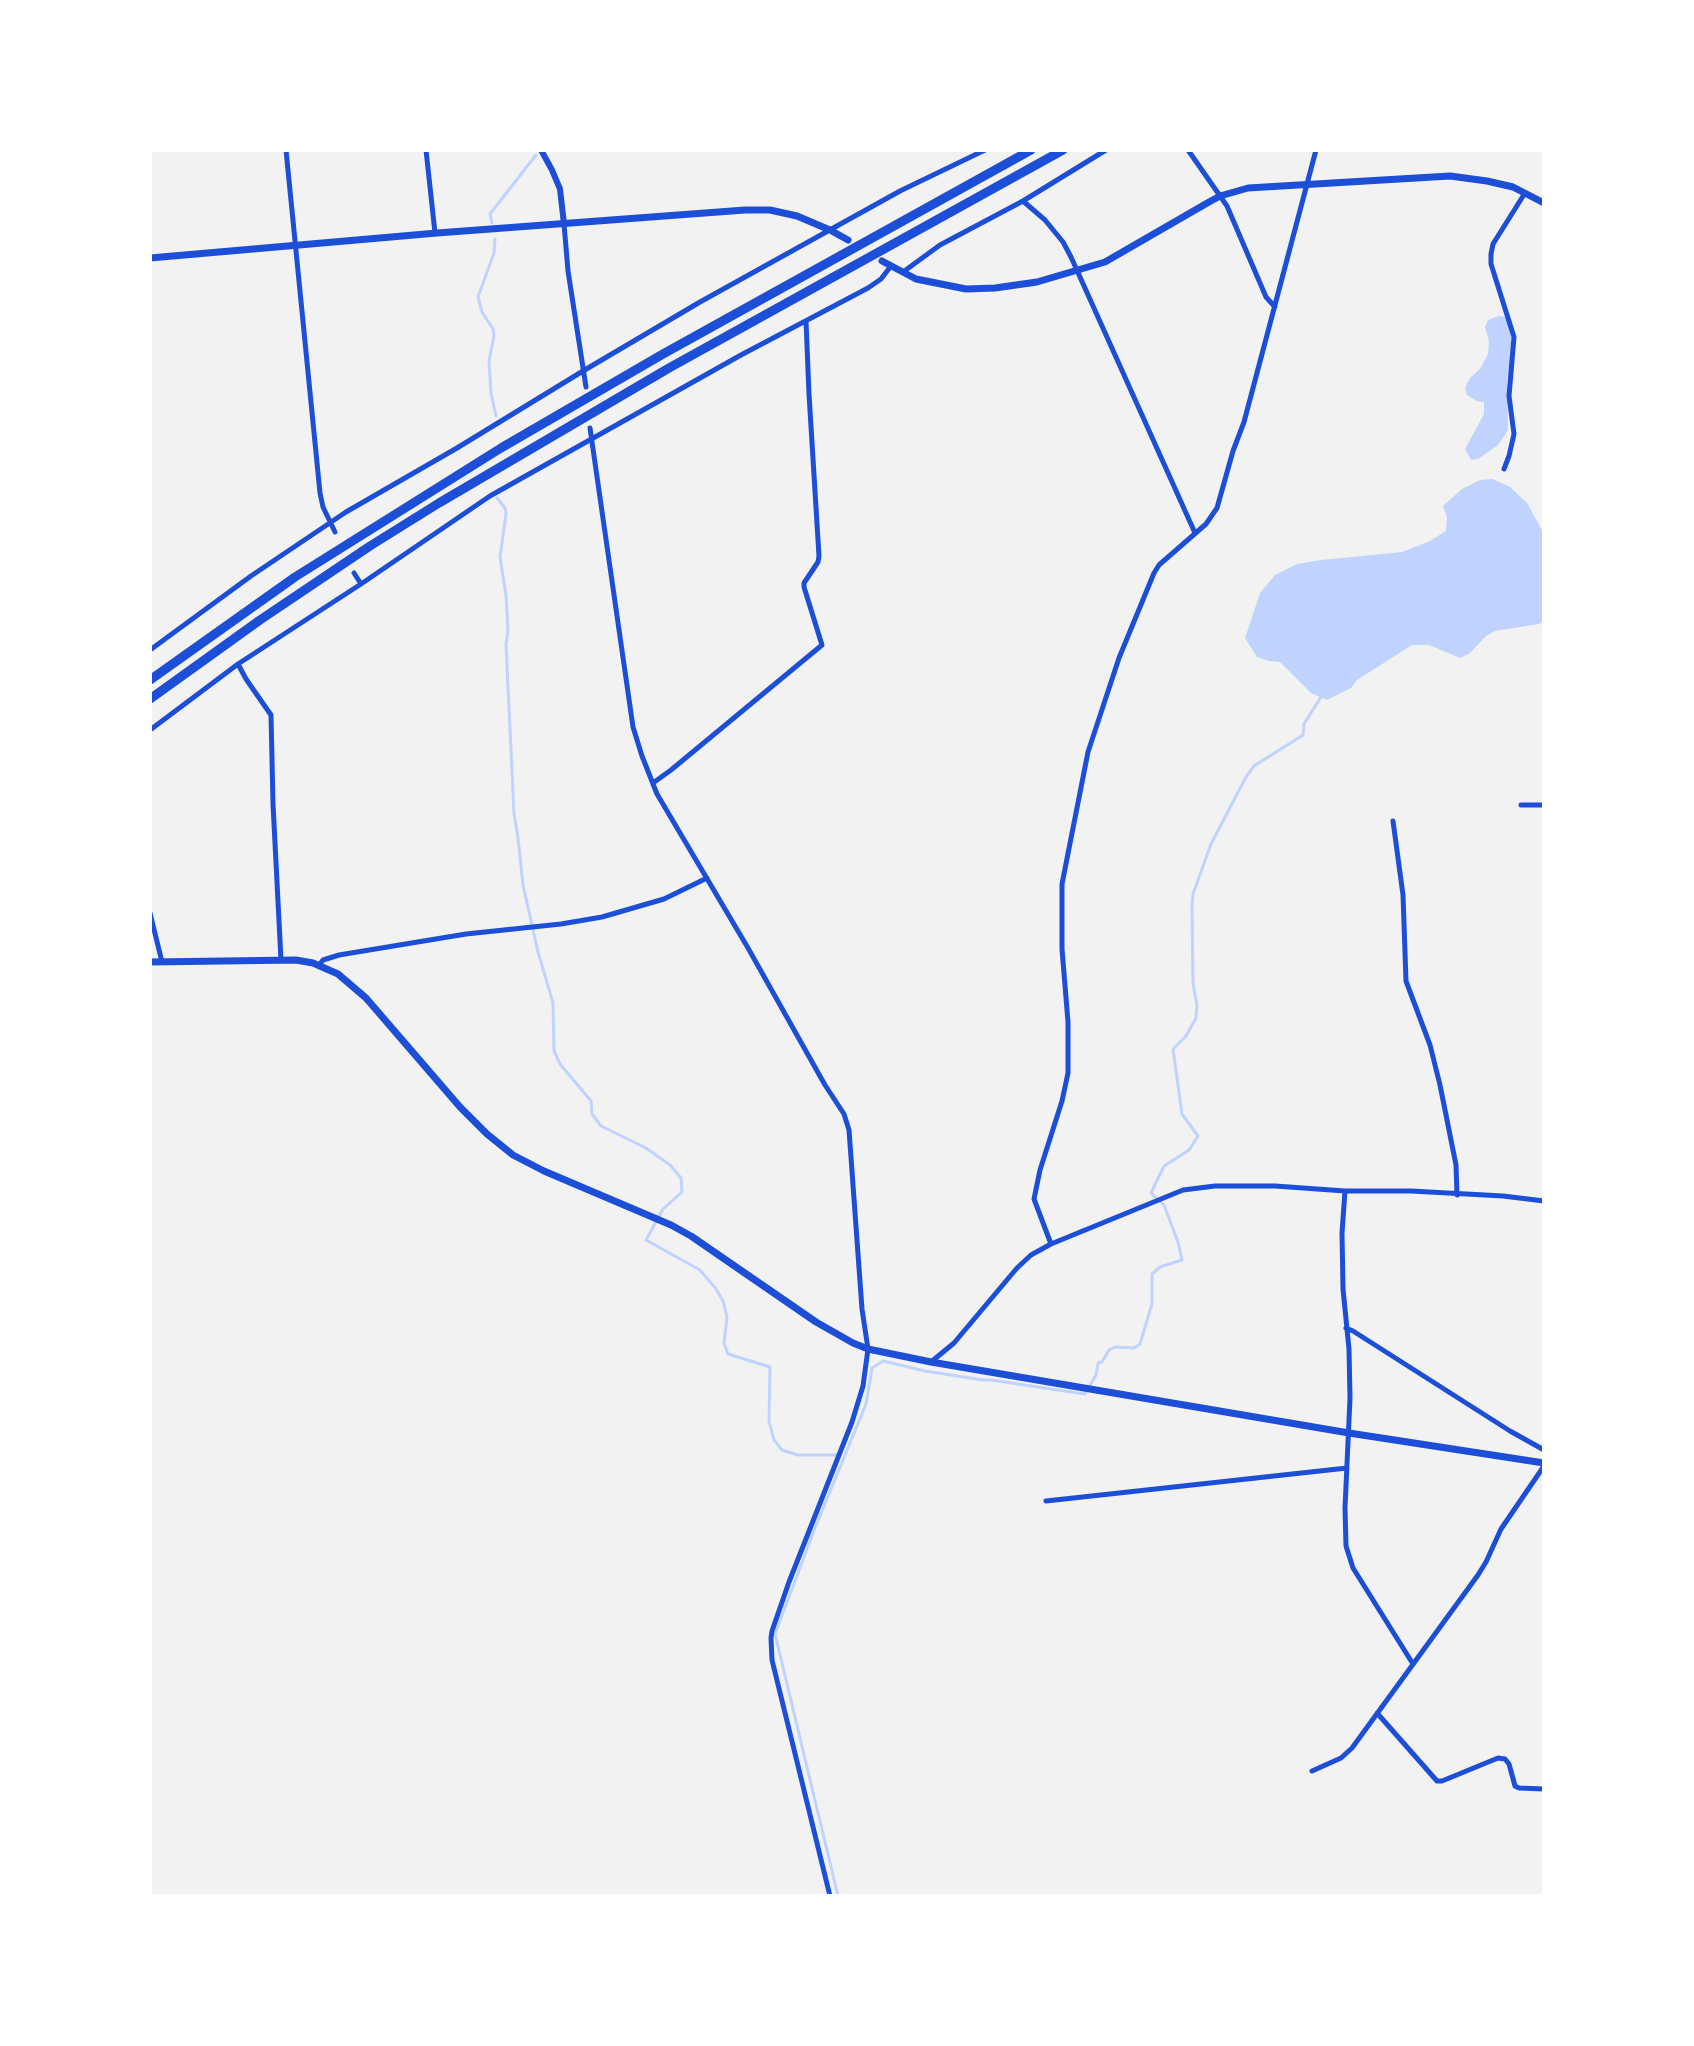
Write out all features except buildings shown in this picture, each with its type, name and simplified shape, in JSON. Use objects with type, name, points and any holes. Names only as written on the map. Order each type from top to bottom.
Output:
[{"type":"highway","points":[[150,680],[295,577],[489,455],[675,347],[1031,150]]},
{"type":"highway","points":[[150,699],[271,613],[439,503],[669,368],[1063,150]]},
{"type":"main road","points":[[882,261],[932,283],[966,289],[1037,282],[1105,262],[1220,196],[1248,188],[1450,176],[1513,187],[1544,203]]},
{"type":"main road","points":[[150,258],[295,244],[757,210],[797,216],[848,240]]},
{"type":"main road","points":[[150,962],[305,961],[338,974],[361,993],[460,1107],[513,1155],[671,1225],[816,1322],[868,1349],[1544,1464]]},
{"type":"street","points":[[286,150],[320,493],[335,532]]},
{"type":"street","points":[[426,150],[435,233]]},
{"type":"street","points":[[150,650],[346,512],[583,371],[830,230],[900,191],[985,150]]},
{"type":"street","points":[[902,272],[940,245],[1023,201],[1106,150]]},
{"type":"street","points":[[1188,150],[1227,206],[1267,301],[1275,307]]},
{"type":"street","points":[[1051,1244],[1034,1199],[1068,1073],[1062,884],[1088,752],[1119,658],[1147,587],[1159,565],[1206,524],[1217,508],[1244,422],[1316,150]]},
{"type":"street","points":[[544,151],[560,189],[568,271],[586,387]]},
{"type":"street","points":[[1504,469],[1514,434],[1509,396],[1514,337],[1491,264],[1491,254],[1497,237],[1525,193]]},
{"type":"street","points":[[1023,201],[1045,220],[1071,257],[1195,533]]},
{"type":"street","points":[[150,730],[238,664],[490,496],[881,279],[891,266]]},
{"type":"street","points":[[653,783],[822,645],[804,587],[819,556],[806,321]]},
{"type":"street","points":[[590,428],[636,740],[661,802],[844,1114],[850,1140],[862,1309],[868,1349],[862,1395],[789,1582],[771,1638],[772,1660],[830,1896]]},
{"type":"street","points":[[354,573],[361,584]]},
{"type":"street","points":[[238,664],[271,715],[281,960]]},
{"type":"street","points":[[1521,805],[1544,805]]},
{"type":"street","points":[[1393,821],[1403,895],[1406,981],[1430,1045],[1440,1085],[1456,1165],[1457,1195]]},
{"type":"street","points":[[319,965],[325,959],[365,951],[466,934],[602,917],[664,899],[707,878]]},
{"type":"street","points":[[150,913],[163,963]]},
{"type":"street","points":[[931,1362],[954,1343],[1031,1255],[1183,1190],[1263,1185],[1345,1191],[1411,1191],[1544,1201]]},
{"type":"street","points":[[1345,1191],[1342,1233],[1349,1361],[1345,1534],[1353,1568],[1413,1664]]},
{"type":"street","points":[[1346,1328],[1544,1450]]},
{"type":"street","points":[[1312,1771],[1350,1751],[1478,1575],[1501,1529],[1544,1464]]},
{"type":"street","points":[[1046,1501],[1347,1468]]},
{"type":"street","points":[[1377,1713],[1437,1781],[1498,1758],[1505,1759],[1509,1764],[1515,1786],[1544,1789]]},
{"type":"water","points":[[1506,317],[1511,329],[1511,360],[1507,380],[1508,430],[1498,445],[1478,459],[1471,460],[1465,449],[1484,414],[1484,402],[1467,395],[1465,388],[1488,354],[1489,341],[1485,327],[1488,320]]},
{"type":"water","points":[[1493,479],[1510,487],[1527,503],[1544,534],[1544,621],[1495,631],[1460,658],[1429,645],[1412,645],[1357,680],[1351,688],[1327,700],[1311,693],[1280,662],[1257,657],[1245,638],[1260,593],[1275,575],[1297,564],[1402,552],[1428,542],[1446,531],[1447,517],[1443,506],[1462,489],[1480,480]]},
{"type":"waterway","points":[[492,223],[490,214],[536,155]]},
{"type":"waterway","points":[[495,239],[494,253],[478,297],[482,312],[493,329],[489,361],[496,416]]},
{"type":"waterway","points":[[497,498],[506,514],[500,557],[508,631],[506,644],[514,814],[523,885],[553,1003],[554,1051],[560,1064],[591,1101],[592,1114],[601,1126],[646,1148],[670,1165],[681,1178],[682,1192],[663,1209],[646,1240],[700,1270],[716,1289],[727,1317],[724,1343],[728,1354],[770,1367],[769,1421],[774,1440],[782,1450],[798,1455],[837,1455]]},
{"type":"waterway","points":[[838,1896],[775,1634],[866,1404],[872,1368],[883,1361],[925,1371],[1085,1394],[1096,1375],[1098,1363],[1102,1362],[1109,1350],[1115,1347],[1134,1348],[1140,1344],[1152,1304],[1152,1274],[1160,1267],[1182,1260],[1164,1205],[1151,1193],[1164,1166],[1189,1150],[1198,1136],[1182,1114],[1173,1049],[1186,1036],[1196,1018],[1193,894],[1211,844],[1246,777],[1254,766],[1303,735],[1304,724],[1321,697]]}]
